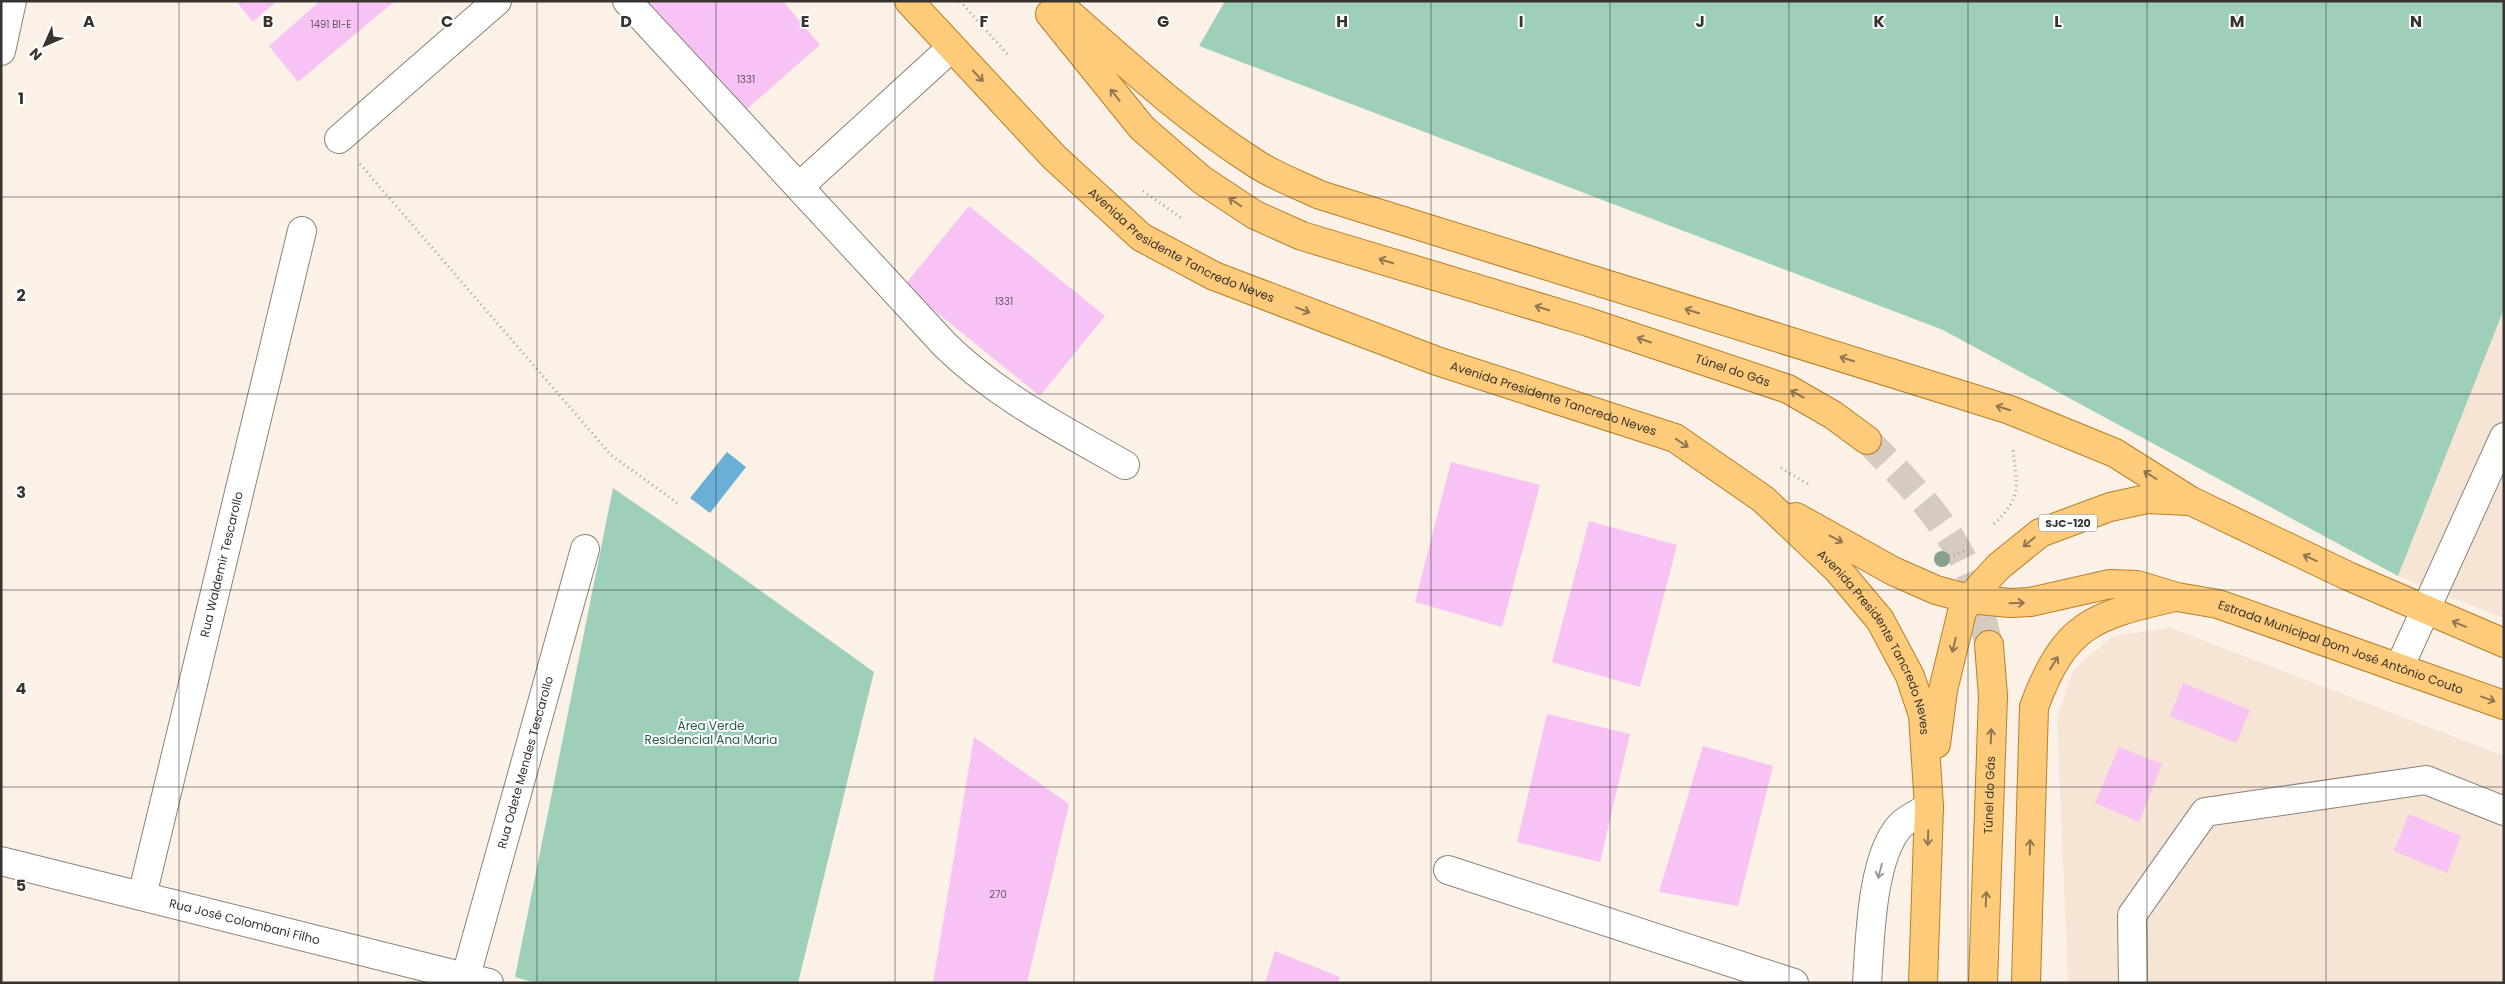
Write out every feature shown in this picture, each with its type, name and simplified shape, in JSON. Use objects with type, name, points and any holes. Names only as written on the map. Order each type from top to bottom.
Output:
[{"type":"main road","name":"Avenida Presidente Tancredo Neves","points":[[909,1],[1054,157],[1141,237],[1214,276],[1437,361],[1675,438],[1763,499],[1838,570],[1880,620],[1910,676],[1923,715],[1929,807],[1923,983]]},
{"type":"main road","name":"Túnel do Gás","points":[[1040,1],[1142,128],[1202,180],[1254,215],[1302,236],[1588,322],[1788,389],[1834,415],[1867,440]]},
{"type":"main road","points":[[1055,1],[1160,94],[1208,131],[1259,166],[1320,195],[2010,410],[2115,453],[2191,501]]},
{"type":"main road","name":"Estrada Municipal Dom José Antônio Couto","points":[[1763,499],[1893,571],[1936,590],[1969,599],[2010,603],[2030,602],[2110,584],[2137,585],[2177,597],[2218,604],[2504,705]]},
{"type":"main road","name":"SJC-120","points":[[1969,599],[1998,568],[2040,533],[2110,507],[2147,499],[2191,501],[2348,576],[2504,643]]},
{"type":"main road","points":[[2026,983],[2034,707],[2046,676],[2066,643],[2092,622],[2122,610],[2177,597]]},
{"type":"main road","points":[[1929,807],[1943,690],[1962,612],[1969,599]]},
{"type":"main road","name":"Túnel do Gás","points":[[1983,983],[1993,696],[1989,645]]},
{"type":"street","points":[[1,50],[12,1]]},
{"type":"street","points":[[339,139],[496,1]]},
{"type":"street","points":[[627,1],[800,186],[944,345],[970,370],[1026,408],[1125,465]]},
{"type":"street","points":[[800,186],[951,48]]},
{"type":"street","name":"Rua Waldemir Tescarollo","points":[[142,896],[302,231]]},
{"type":"street","points":[[2399,668],[2504,437]]},
{"type":"street","name":"Rua Odete Mendes Tescarollo","points":[[473,981],[585,549]]},
{"type":"street","points":[[2133,983],[2132,915],[2205,812],[2426,780],[2504,811]]},
{"type":"street","points":[[1866,983],[1874,898],[1885,854],[1900,826],[1929,807]]},
{"type":"street","name":"Rua José Colombani Filho","points":[[1,861],[473,981]]},
{"type":"street","points":[[1448,870],[1794,983]]},
{"type":"path","points":[[339,139],[611,455],[680,505]]},
{"type":"shaded area","points":[[2504,309],[2504,618],[2398,576]]},
{"type":"shaded area","points":[[2171,628],[2504,756],[2504,983],[2068,983],[2057,719],[2073,670],[2113,636]]},
{"type":"green space","points":[[1225,1],[2504,1],[2504,309],[2398,576],[1943,330],[1199,46]]},
{"type":"green space","name":"Área Verde Residencial Ana Maria","points":[[613,488],[874,672],[798,983],[536,983],[515,977]]},
{"type":"water","points":[[727,452],[746,467],[710,513],[690,498]]},
{"type":"building","points":[[236,1],[277,1],[253,22]]},
{"type":"building","points":[[320,1],[395,1],[298,82],[269,46]]},
{"type":"building","points":[[643,1],[783,1],[820,45],[741,114]]},
{"type":"building","points":[[969,206],[1105,316],[1040,396],[904,286]]},
{"type":"building","points":[[1451,462],[1540,485],[1502,627],[1415,602]]},
{"type":"building","points":[[1589,521],[1677,545],[1640,687],[1552,662]]},
{"type":"building","points":[[2183,683],[2250,710],[2236,743],[2170,716]]},
{"type":"building","points":[[1547,714],[1630,734],[1600,862],[1517,842]]},
{"type":"building","points":[[974,737],[1069,804],[1027,983],[933,983]]},
{"type":"building","points":[[1703,746],[1773,766],[1738,906],[1659,892]]},
{"type":"building","points":[[2119,747],[2162,764],[2139,822],[2095,803]]},
{"type":"building","points":[[2409,814],[2461,836],[2447,873],[2394,851]]},
{"type":"building","points":[[1275,951],[1340,977],[1338,983],[1265,983]]},
{"type":"tunnel","points":[[1867,440],[1926,504],[1940,522],[1963,559],[1971,578],[1989,645]]}]
